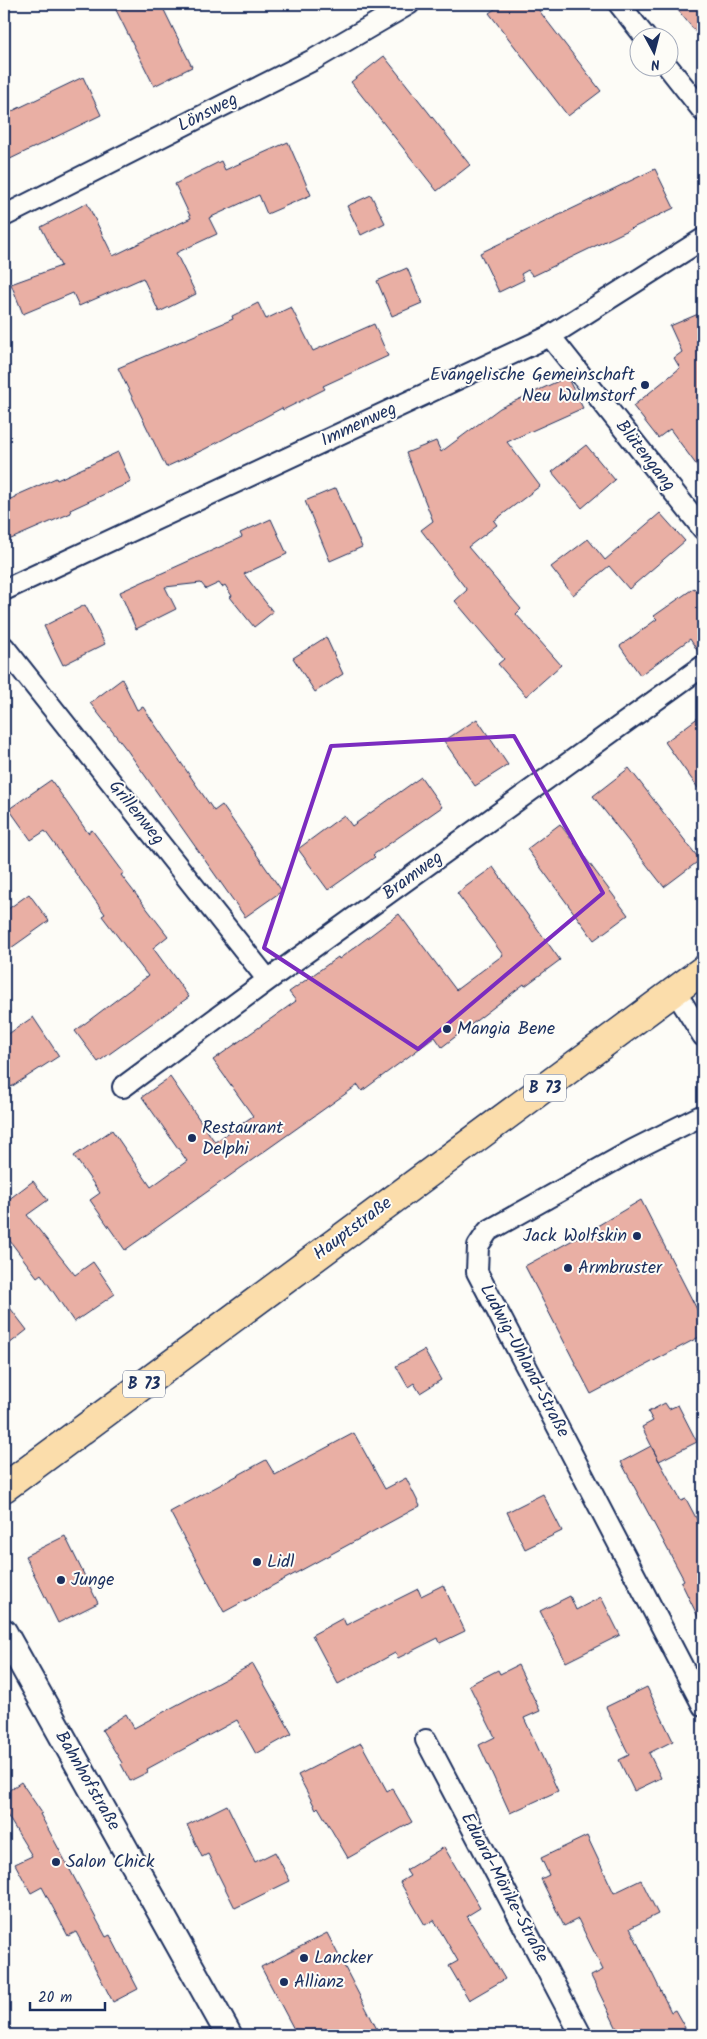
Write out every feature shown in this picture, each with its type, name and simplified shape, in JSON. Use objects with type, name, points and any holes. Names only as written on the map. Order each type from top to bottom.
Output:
[{"type":"main road","name":"Hauptstraße","points":[[4,1488],[703,970]]},
{"type":"street","name":"Lönsweg","points":[[4,216],[313,60],[409,4]]},
{"type":"street","points":[[619,4],[638,28]]},
{"type":"street","points":[[677,78],[703,111]]},
{"type":"street","name":"Immenweg","points":[[4,590],[550,336],[703,239]]},
{"type":"street","name":"Blütengang","points":[[550,336],[703,530]]},
{"type":"street","name":"Grillenweg","points":[[4,647],[268,980]]},
{"type":"street","name":"Bramweg","points":[[123,1086],[703,666]]},
{"type":"street","points":[[675,991],[703,1036]]},
{"type":"street","name":"Ludwig-Uhland-Straße","points":[[703,1115],[633,1150],[488,1231],[478,1246],[477,1272],[703,1706]]},
{"type":"street","name":"Bahnhofstraße","points":[[4,1632],[229,2035]]},
{"type":"street","name":"Eduard-Mörike-Straße","points":[[426,1740],[581,2035]]},
{"type":"highlighted area","points":[[514,736],[603,893],[418,1049],[264,948],[331,746]]},
{"type":"building","points":[[113,4],[161,4],[192,67],[154,86]]},
{"type":"building","points":[[502,4],[534,4],[601,91],[568,116],[489,13]]},
{"type":"building","points":[[673,4],[703,4],[703,41]]},
{"type":"building","points":[[384,56],[470,165],[437,191],[351,82]]},
{"type":"building","points":[[83,77],[101,115],[4,162],[4,115]]},
{"type":"building","points":[[288,142],[311,195],[267,214],[259,195],[209,218],[217,234],[176,253],[196,294],[159,312],[143,278],[79,306],[73,293],[23,314],[11,284],[61,266],[41,227],[87,203],[113,256],[191,218],[175,184],[221,161],[225,170]]},
{"type":"building","points":[[655,169],[674,208],[533,276],[528,270],[521,274],[524,280],[499,292],[480,253]]},
{"type":"building","points":[[371,195],[385,223],[361,235],[347,206]]},
{"type":"building","points":[[407,268],[422,303],[392,316],[377,281]]},
{"type":"building","points":[[258,303],[266,319],[291,307],[313,351],[374,324],[388,356],[323,386],[325,389],[283,410],[282,408],[205,449],[166,467],[118,368],[233,319],[232,316]]},
{"type":"building","points":[[703,312],[703,474],[670,429],[658,438],[633,406],[680,368],[674,358],[682,352],[670,326]]},
{"type":"building","points":[[567,377],[583,408],[507,442],[540,486],[494,521],[497,525],[468,547],[521,609],[516,614],[561,665],[526,696],[498,664],[504,659],[455,601],[467,590],[421,530],[433,521],[406,453],[436,441],[441,452],[500,408]]},
{"type":"building","points":[[586,445],[615,480],[582,508],[552,472]]},
{"type":"building","points":[[118,452],[131,482],[70,510],[71,513],[4,542],[4,502]]},
{"type":"building","points":[[336,488],[362,547],[330,561],[305,501]]},
{"type":"building","points":[[660,513],[685,541],[629,589],[609,566],[573,595],[551,567],[588,539],[605,560]]},
{"type":"building","points":[[271,519],[287,554],[244,574],[273,612],[254,627],[230,597],[232,596],[225,585],[222,587],[219,583],[206,589],[201,583],[165,587],[176,609],[136,629],[120,592],[242,537],[240,533]]},
{"type":"building","points":[[694,588],[703,600],[703,654],[700,655],[690,639],[640,675],[620,646],[657,619],[654,616]]},
{"type":"building","points":[[85,605],[105,644],[63,665],[44,626]]},
{"type":"building","points":[[326,637],[343,674],[315,692],[293,658]]},
{"type":"building","points":[[122,679],[137,710],[143,707],[214,811],[222,805],[282,891],[245,917],[127,750],[90,703]]},
{"type":"building","points":[[703,714],[703,795],[665,742]]},
{"type":"building","points":[[477,719],[508,765],[475,786],[444,741]]},
{"type":"building","points":[[629,768],[700,860],[664,887],[593,796]]},
{"type":"building","points":[[421,777],[442,807],[373,855],[375,857],[328,890],[298,849],[344,815],[352,826]]},
{"type":"building","points":[[51,780],[88,833],[92,830],[124,873],[121,875],[168,936],[153,948],[189,997],[98,1062],[75,1031],[148,976],[102,916],[105,914],[45,831],[31,840],[9,809]]},
{"type":"building","points":[[560,824],[628,915],[594,940],[527,849]]},
{"type":"building","points":[[493,867],[560,960],[525,986],[524,984],[442,1047],[435,1037],[362,1091],[358,1085],[125,1250],[90,1200],[100,1193],[74,1156],[112,1130],[151,1187],[187,1161],[142,1097],[170,1077],[215,1142],[253,1116],[213,1060],[296,1001],[289,992],[338,957],[339,959],[399,914],[456,990],[503,955],[457,893]]},
{"type":"building","points":[[29,894],[49,921],[4,953],[4,912]]},
{"type":"building","points":[[33,1017],[59,1056],[11,1087],[4,1075],[4,1037]]},
{"type":"building","points":[[33,1181],[48,1200],[27,1215],[75,1275],[93,1262],[115,1294],[74,1322],[41,1274],[37,1277],[4,1233],[4,1203]]},
{"type":"building","points":[[641,1200],[703,1321],[703,1335],[591,1394],[525,1266]]},
{"type":"building","points":[[4,1300],[27,1330],[4,1348]]},
{"type":"building","points":[[424,1350],[441,1380],[420,1393],[414,1383],[408,1387],[396,1366]]},
{"type":"building","points":[[665,1403],[669,1409],[678,1405],[697,1442],[659,1461],[642,1427],[653,1421],[648,1412]]},
{"type":"building","name":"Lidl","points":[[354,1433],[385,1489],[406,1478],[420,1506],[224,1612],[170,1512],[266,1460],[275,1475]]},
{"type":"building","points":[[651,1446],[681,1501],[686,1499],[703,1531],[703,1627],[681,1582],[684,1580],[621,1462]]},
{"type":"building","points":[[543,1494],[562,1531],[525,1549],[507,1512]]},
{"type":"building","name":"Junge","points":[[65,1536],[98,1603],[58,1623],[25,1556]]},
{"type":"building","points":[[443,1585],[465,1631],[440,1643],[438,1638],[398,1658],[395,1653],[338,1684],[312,1635],[343,1618],[346,1625],[418,1589],[421,1596]]},
{"type":"building","points":[[570,1596],[576,1610],[601,1597],[620,1635],[566,1662],[540,1611]]},
{"type":"building","points":[[253,1664],[292,1734],[256,1754],[237,1720],[147,1769],[148,1772],[130,1781],[122,1763],[102,1730],[126,1714],[134,1728]]},
{"type":"building","points":[[518,1665],[540,1711],[524,1718],[558,1791],[510,1813],[479,1745],[495,1737],[469,1685],[498,1670],[500,1674]]},
{"type":"building","points":[[647,1687],[673,1741],[649,1753],[661,1778],[634,1791],[619,1760],[629,1755],[606,1707]]},
{"type":"building","points":[[361,1743],[387,1791],[392,1788],[412,1822],[348,1858],[318,1807],[316,1809],[298,1775]]},
{"type":"building","points":[[21,1782],[42,1813],[40,1814],[106,1937],[110,1935],[138,1989],[113,2002],[76,1932],[68,1936],[42,1887],[31,1893],[15,1864],[32,1856],[4,1810],[4,1794]]},
{"type":"building","points":[[227,1805],[255,1862],[275,1852],[290,1881],[235,1908],[208,1854],[202,1857],[187,1825]]},
{"type":"building","points":[[587,1836],[614,1893],[641,1880],[658,1914],[630,1928],[671,2012],[675,2010],[689,2035],[620,2035],[591,1976],[603,1970],[578,1919],[564,1926],[541,1879],[549,1875],[541,1858]]},
{"type":"building","points":[[444,1847],[480,1908],[467,1916],[505,1979],[469,2000],[449,1966],[458,1961],[434,1920],[425,1925],[400,1882],[410,1876],[406,1870]]},
{"type":"building","points":[[327,1933],[380,2035],[297,2035],[261,1967]]},
{"type":"place","name":"Evangelische Gemeinschaft Neu Wulmstorf","points":[[645,385]]},
{"type":"place","name":"Mangia Bene","points":[[447,1029]]},
{"type":"place","name":"Restaurant Delphi","points":[[192,1138]]},
{"type":"place","name":"Jack Wolfskin","points":[[637,1236]]},
{"type":"place","name":"Armbruster","points":[[568,1268]]},
{"type":"place","name":"Lidl","points":[[257,1562]]},
{"type":"place","name":"Junge","points":[[61,1580]]},
{"type":"place","name":"Salon Chick","points":[[56,1862]]},
{"type":"place","name":"Lancker","points":[[304,1958]]},
{"type":"place","name":"Allianz","points":[[284,1982]]}]
